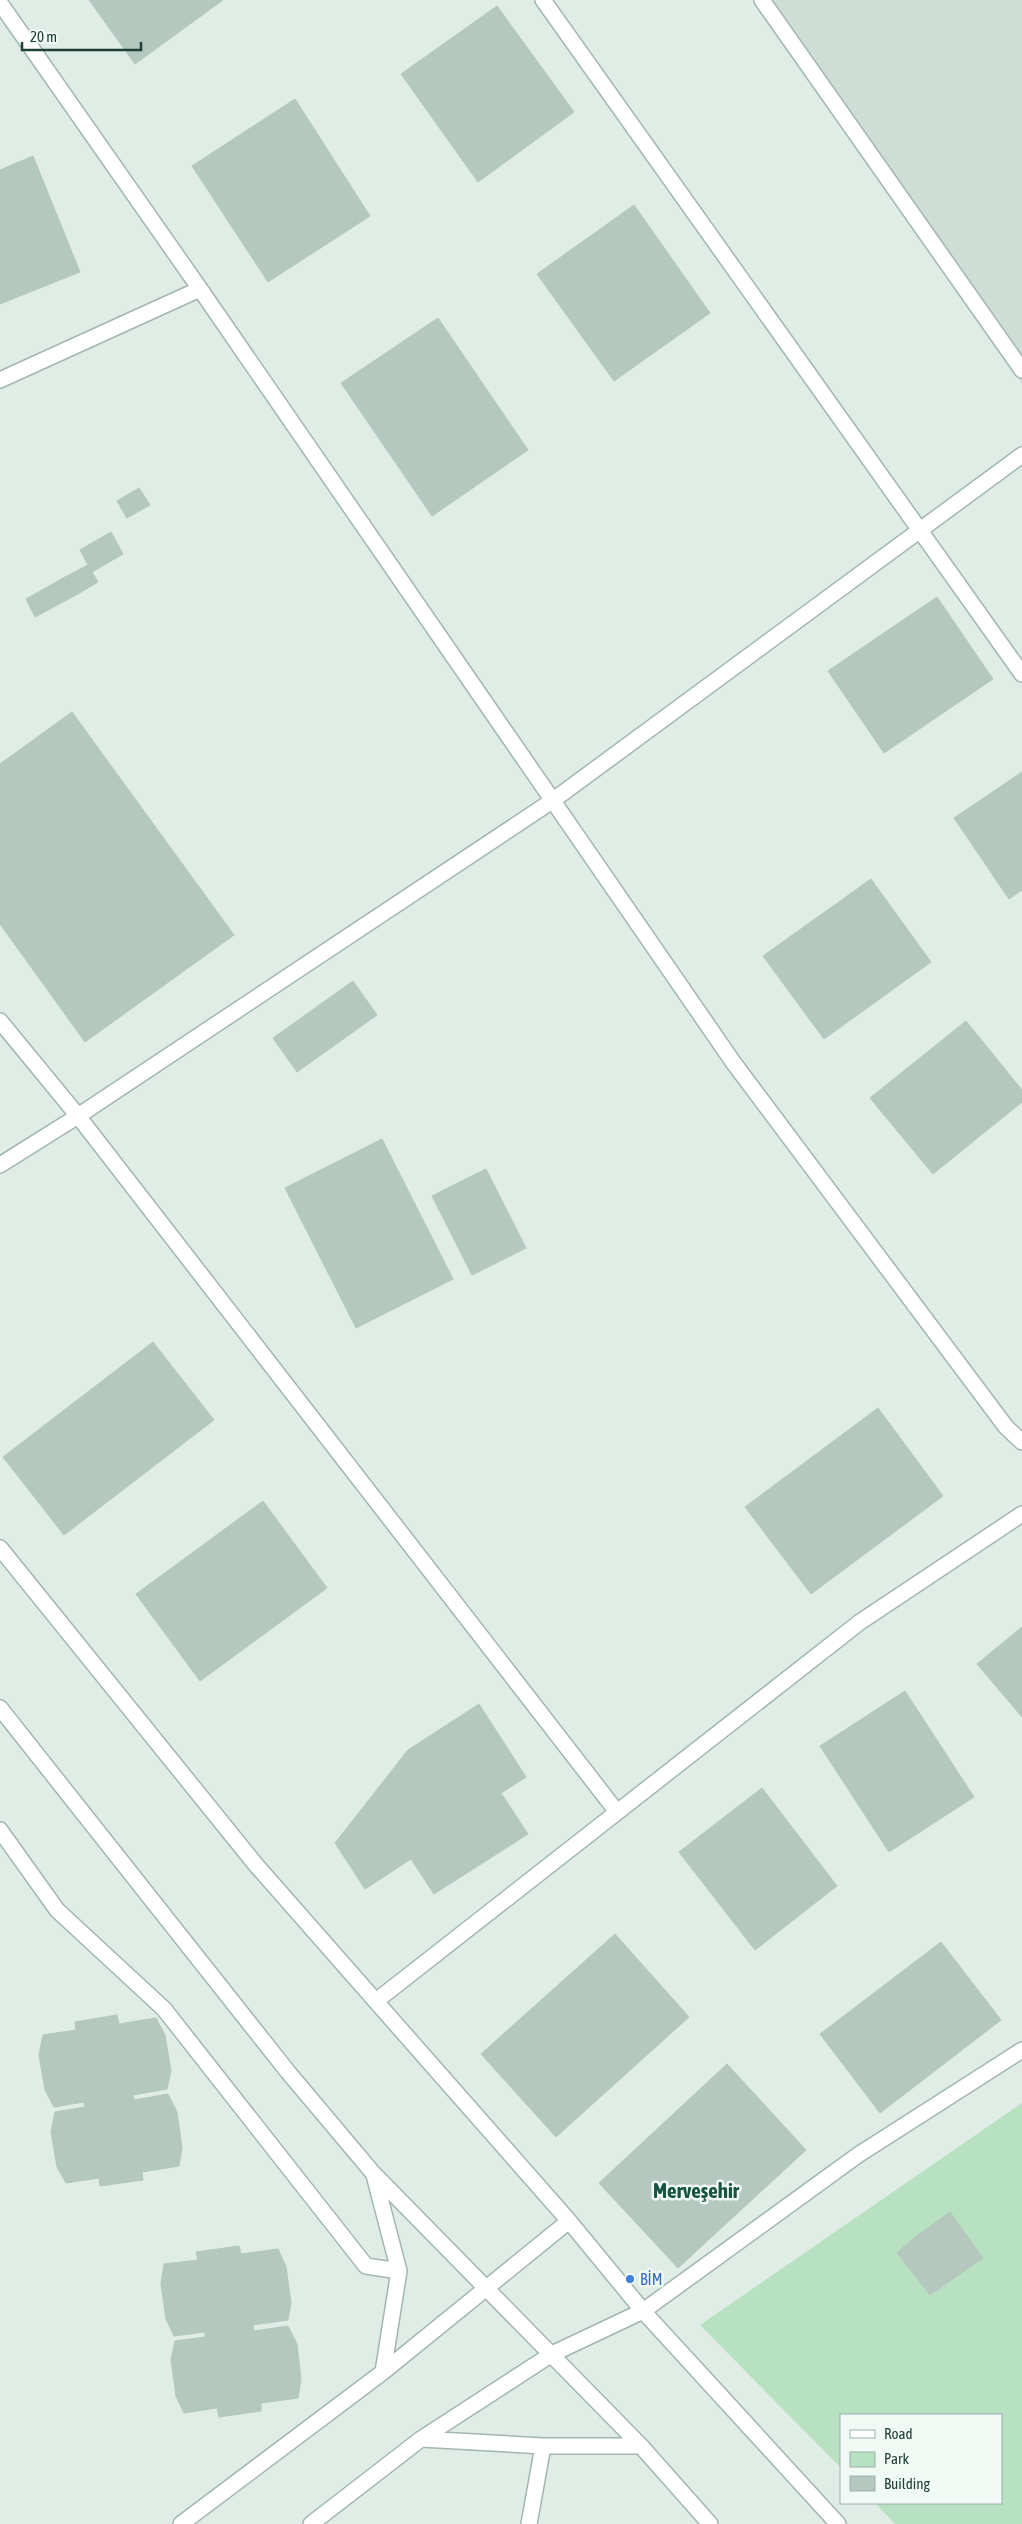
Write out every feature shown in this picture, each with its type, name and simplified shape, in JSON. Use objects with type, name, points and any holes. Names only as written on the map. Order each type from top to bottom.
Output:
[{"type":"street","points":[[543,0],[1022,674]]},
{"type":"street","points":[[762,0],[1022,370]]},
{"type":"street","points":[[0,3],[200,289],[733,1062],[1000,1419],[1022,1442]]},
{"type":"street","points":[[0,380],[200,289]]},
{"type":"street","points":[[0,1164],[78,1116],[552,801],[1022,455]]},
{"type":"street","points":[[0,1021],[78,1116],[617,1812]]},
{"type":"street","points":[[376,2001],[860,1622],[1022,1514]]},
{"type":"street","points":[[0,1548],[256,1865],[569,2221],[643,2311],[838,2524]]},
{"type":"street","points":[[0,1708],[288,2072],[373,2173],[641,2446],[710,2524]]},
{"type":"street","points":[[0,1830],[58,1910],[164,2009],[366,2266],[399,2271]]},
{"type":"street","points":[[311,2524],[421,2439],[552,2354],[643,2311],[858,2155],[1022,2050]]},
{"type":"street","points":[[373,2173],[399,2271],[383,2372]]},
{"type":"street","points":[[181,2524],[383,2372],[569,2221]]},
{"type":"street","points":[[421,2439],[543,2446],[641,2446]]},
{"type":"street","points":[[530,2524],[543,2446]]},
{"type":"shaded area","points":[[764,0],[1022,0],[1022,384]]},
{"type":"green space","points":[[1022,2103],[1022,2524],[895,2524],[876,2504],[1002,2504],[1002,2414],[840,2414],[840,2467],[700,2325]]},
{"type":"building","points":[[89,0],[223,0],[135,64]]},
{"type":"building","points":[[497,6],[574,112],[478,182],[401,74]]},
{"type":"building","points":[[295,99],[370,216],[268,282],[192,166]]},
{"type":"building","points":[[33,156],[80,272],[0,304],[0,170]]},
{"type":"building","points":[[634,205],[710,313],[614,381],[537,274]]},
{"type":"building","points":[[438,318],[528,450],[432,516],[341,383]]},
{"type":"building","points":[[139,488],[150,505],[127,518],[117,501]]},
{"type":"building","points":[[111,532],[123,554],[92,572],[80,550]]},
{"type":"building","points":[[88,565],[98,582],[76,595],[65,577]]},
{"type":"building","points":[[65,577],[76,595],[35,617],[26,599]]},
{"type":"building","points":[[937,597],[993,679],[884,753],[828,671]]},
{"type":"building","points":[[72,712],[234,935],[85,1042],[0,924],[0,764]]},
{"type":"building","points":[[1022,772],[1022,890],[1009,899],[954,818]]},
{"type":"building","points":[[871,879],[931,962],[824,1039],[763,956]]},
{"type":"building","points":[[353,981],[377,1015],[297,1072],[273,1038]]},
{"type":"building","points":[[966,1021],[1022,1090],[1022,1102],[933,1174],[870,1098]]},
{"type":"building","points":[[382,1139],[453,1279],[356,1328],[285,1188]]},
{"type":"building","points":[[486,1169],[526,1248],[472,1275],[432,1196]]},
{"type":"building","points":[[153,1342],[214,1420],[64,1535],[3,1457]]},
{"type":"building","points":[[878,1408],[943,1496],[811,1594],[745,1507]]},
{"type":"building","points":[[263,1501],[327,1588],[200,1681],[136,1594]]},
{"type":"building","points":[[1022,1627],[1022,1717],[977,1664]]},
{"type":"building","points":[[905,1691],[974,1797],[889,1852],[820,1746]]},
{"type":"building","points":[[479,1704],[526,1777],[501,1793],[528,1834],[434,1894],[411,1859],[365,1889],[335,1843],[408,1750]]},
{"type":"building","points":[[762,1788],[837,1886],[755,1950],[679,1852]]},
{"type":"building","points":[[615,1934],[689,2017],[556,2137],[481,2054]]},
{"type":"building","points":[[941,1942],[1001,2020],[880,2113],[820,2034]]},
{"type":"building","points":[[117,2015],[119,2024],[156,2018],[165,2035],[171,2071],[167,2089],[133,2095],[134,2100],[168,2094],[177,2112],[182,2148],[179,2166],[142,2172],[143,2180],[100,2186],[99,2178],[66,2183],[57,2167],[51,2132],[55,2112],[85,2107],[84,2102],[54,2107],[45,2090],[39,2055],[43,2035],[76,2030],[75,2022]]},
{"type":"building","points":[[727,2064],[806,2150],[678,2268],[599,2183]]},
{"type":"building","points":[[950,2212],[983,2258],[930,2295],[897,2253],[911,2240]]},
{"type":"building","points":[[239,2246],[241,2254],[278,2249],[286,2267],[291,2302],[288,2320],[253,2325],[254,2331],[288,2326],[297,2344],[301,2379],[298,2398],[261,2403],[261,2411],[219,2417],[217,2408],[184,2413],[176,2396],[171,2360],[175,2341],[205,2337],[205,2332],[174,2336],[166,2319],[161,2284],[164,2264],[198,2260],[196,2252]]},
{"type":"place","name":"BİM","points":[[630,2279]]},
{"type":"district","name":"Merveşehir","points":[[696,2190]]}]
